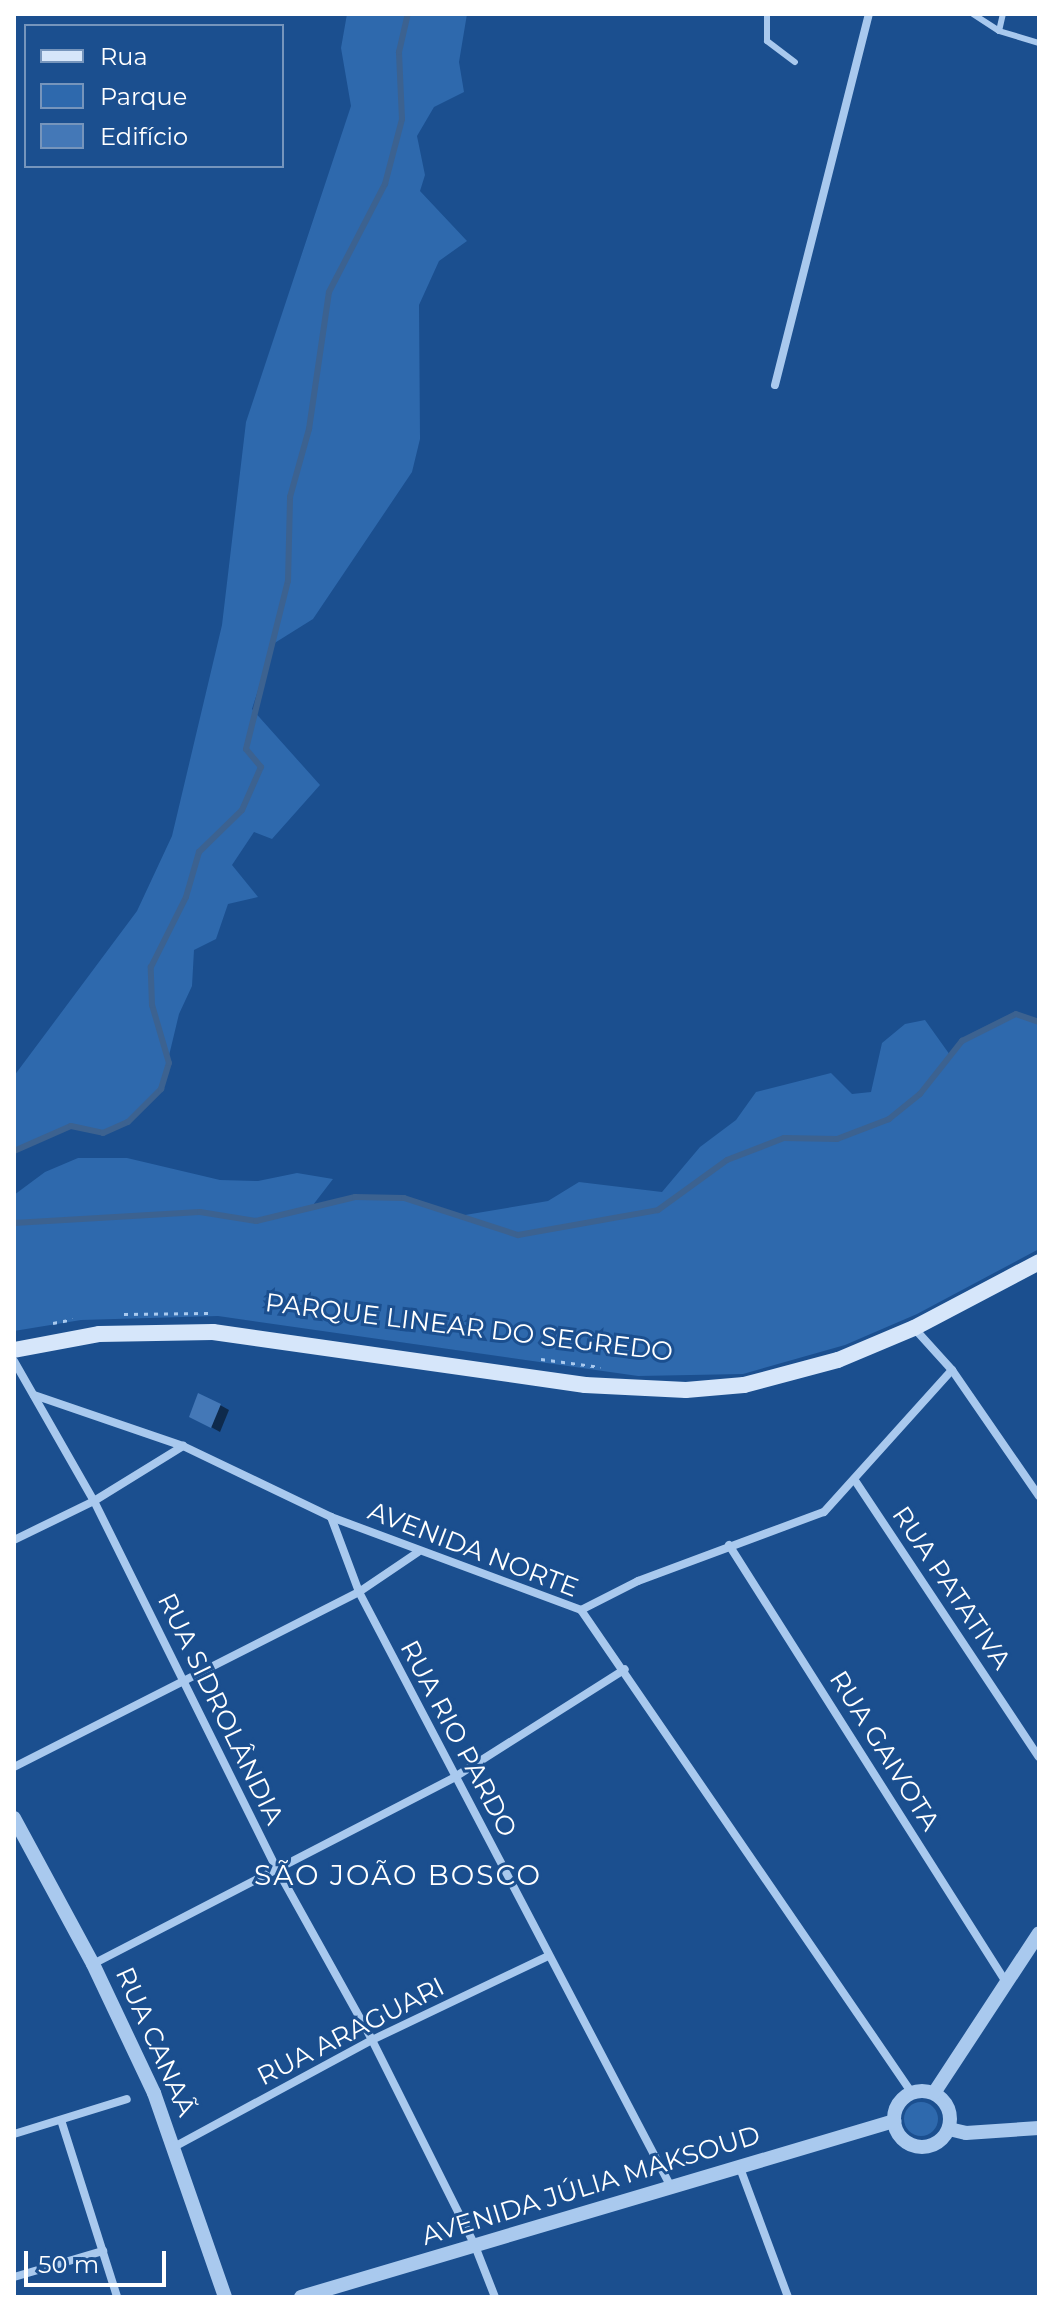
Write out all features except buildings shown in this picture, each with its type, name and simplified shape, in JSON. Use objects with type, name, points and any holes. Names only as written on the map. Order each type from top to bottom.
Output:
[{"type":"main road","points":[[14,1350],[99,1334],[213,1332],[585,1385],[686,1390],[788,1376],[914,1328],[1039,1262]]},
{"type":"street","points":[[775,385],[869,14]]},
{"type":"street","points":[[914,1328],[952,1370],[1039,1496]]},
{"type":"street","name":"RUA SIDROLÂNDIA","points":[[14,1361],[94,1501],[277,1869],[372,2040],[475,2246],[495,2297]]},
{"type":"street","points":[[581,1610],[729,1545],[792,1528],[824,1512],[856,1482],[952,1370]]},
{"type":"street","name":"AVENIDA NORTE","points":[[34,1395],[183,1446],[331,1517],[418,1552],[581,1610],[625,1669],[912,2093]]},
{"type":"street","points":[[14,1540],[94,1501],[183,1446]]},
{"type":"street","name":"RUA PATATIVA","points":[[856,1482],[1039,1757]]},
{"type":"street","name":"RUA RIO PARDO","points":[[331,1517],[359,1592],[671,2188]]},
{"type":"street","name":"RUA GAIVOTA","points":[[729,1545],[1004,1979]]},
{"type":"street","points":[[14,1767],[359,1592],[418,1552]]},
{"type":"street","points":[[93,1964],[455,1777],[625,1669]]},
{"type":"street","name":"RUA CANAÃ","points":[[14,1818],[20,1842],[93,1964],[174,2147],[225,2297]]},
{"type":"street","points":[[934,2093],[1004,1979],[1039,1933]]},
{"type":"street","name":"RUA ARAGUARI","points":[[174,2147],[372,2040],[548,1956]]},
{"type":"street","points":[[912,2093],[934,2093],[945,2102],[949,2129],[940,2141],[911,2145],[899,2135],[894,2121],[896,2109],[912,2093]]},
{"type":"street","points":[[14,2134],[127,2099]]},
{"type":"street","points":[[61,2120],[117,2297]]},
{"type":"street","name":"AVENIDA JÚLIA MAKSOUD","points":[[301,2297],[894,2121]]},
{"type":"street","points":[[949,2129],[978,2133],[1039,2128]]},
{"type":"street","points":[[740,2168],[788,2297]]},
{"type":"street","points":[[14,2277],[103,2251]]},
{"type":"lane","points":[[767,14],[767,41],[795,62]]},
{"type":"lane","points":[[973,14],[999,31],[1039,43]]},
{"type":"lane","points":[[999,31],[1003,14]]},
{"type":"path","points":[[111,1315],[211,1313]]},
{"type":"path","points":[[40,1326],[82,1319]]},
{"type":"path","name":"PARQUE LINEAR DO SEGREDO","points":[[529,1358],[605,1367]]},
{"type":"green space","points":[[347,14],[467,14],[459,62],[464,92],[434,107],[417,136],[425,175],[420,191],[467,241],[439,261],[419,305],[420,439],[412,472],[313,619],[273,644],[252,709],[320,785],[272,839],[254,832],[232,865],[258,897],[228,904],[216,939],[194,950],[192,986],[179,1014],[161,1089],[128,1122],[103,1133],[71,1126],[14,1151],[14,1076],[137,911],[172,836],[222,625],[246,422],[351,106],[341,48]]},
{"type":"green space","points":[[1016,1014],[1039,1022],[1039,1249],[917,1314],[845,1345],[743,1374],[638,1376],[218,1316],[81,1320],[14,1331],[14,1195],[45,1172],[78,1158],[127,1158],[220,1180],[258,1181],[297,1173],[333,1179],[313,1205],[355,1197],[404,1198],[459,1216],[548,1201],[579,1182],[662,1192],[700,1147],[736,1120],[756,1092],[831,1073],[852,1094],[871,1092],[882,1043],[905,1024],[925,1020],[950,1055],[962,1041]]},
{"type":"green space","points":[[921,2102],[933,2107],[938,2119],[933,2131],[921,2136],[909,2131],[904,2119],[909,2107]]},
{"type":"waterway","points":[[14,1151],[71,1126],[103,1133],[128,1122],[161,1089],[169,1063],[152,1005],[151,967],[186,897],[199,852],[242,810],[261,767],[246,749],[288,581],[290,497],[309,429],[329,292],[385,184],[402,119],[399,52],[408,14]]},
{"type":"waterway","points":[[14,1223],[200,1212],[256,1221],[355,1197],[404,1198],[518,1235],[658,1210],[727,1160],[784,1138],[837,1139],[889,1119],[920,1094],[962,1041],[1016,1014],[1039,1022]]},
{"type":"district","name":"SÃO JOÃO BOSCO","points":[[398,1875]]}]
